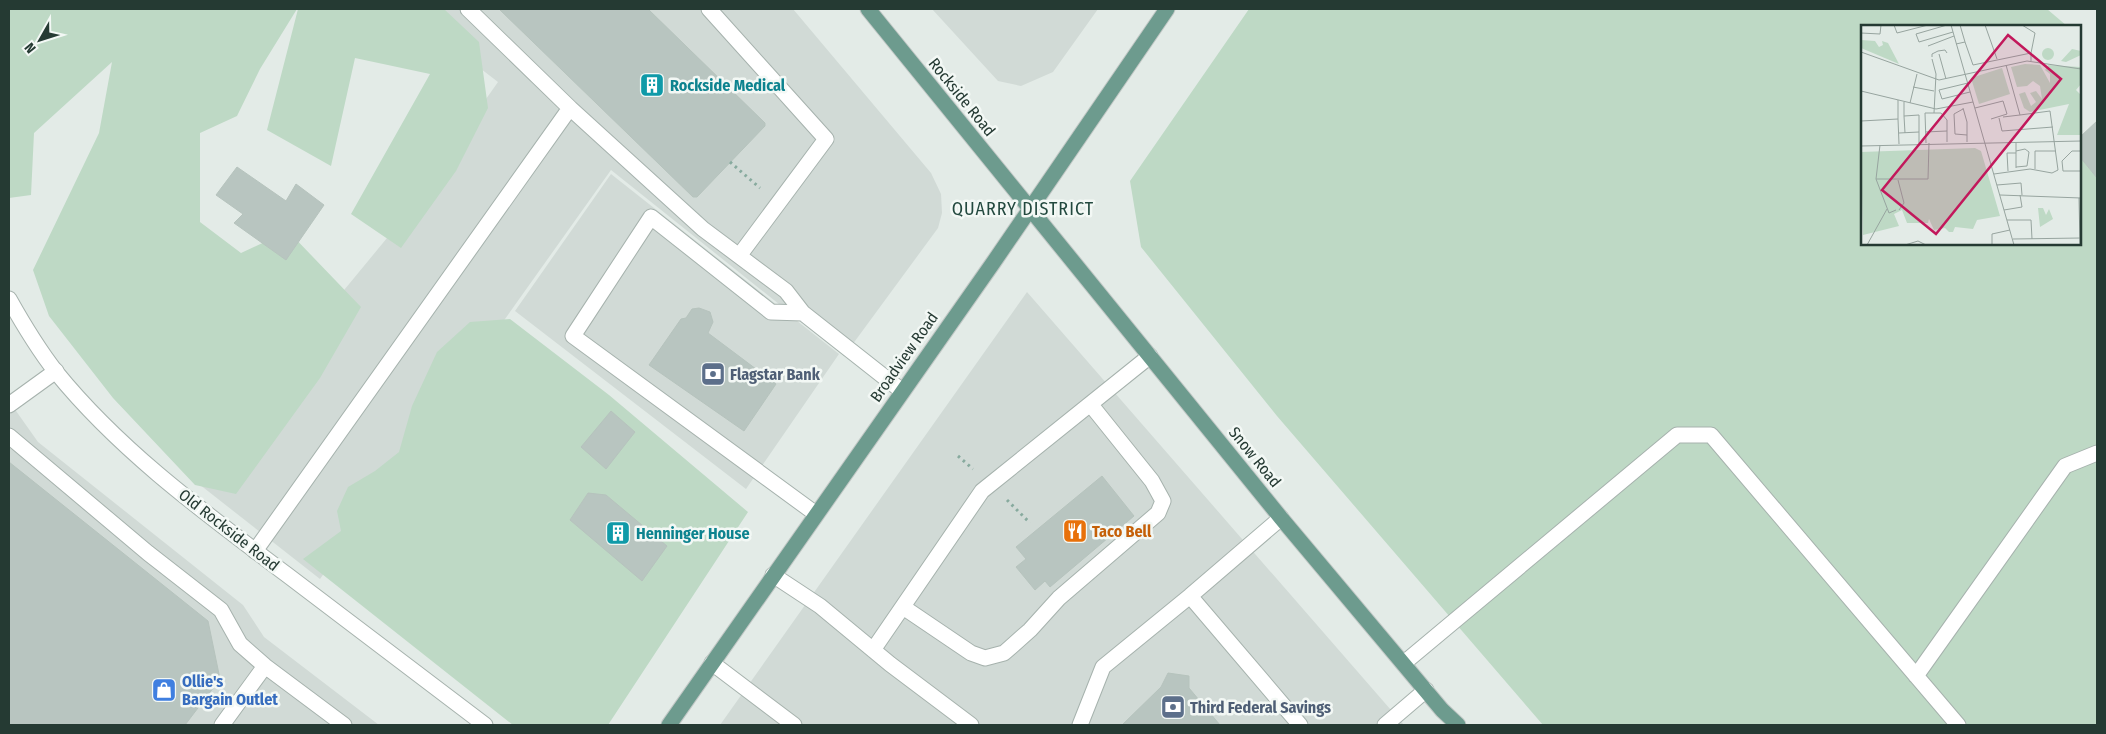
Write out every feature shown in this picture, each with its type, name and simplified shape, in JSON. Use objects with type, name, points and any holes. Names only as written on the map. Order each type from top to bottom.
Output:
[{"type":"main road","name":"Rockside Road","points":[[868,9],[974,141],[1030,207]]},
{"type":"main road","name":"Broadview Road","points":[[669,725],[1168,9]]},
{"type":"main road","name":"Snow Road","points":[[1030,207],[1281,518],[1426,690],[1458,725]]},
{"type":"street","points":[[468,9],[570,108],[703,229],[786,291],[803,313],[902,391]]},
{"type":"street","points":[[709,9],[826,139],[739,256]]},
{"type":"street","points":[[255,551],[570,108]]},
{"type":"street","points":[[803,313],[771,312],[652,217],[573,336],[816,514]]},
{"type":"street","name":"Old Rockside Road","points":[[9,299],[28,332],[56,371],[86,406],[128,448],[255,551],[485,725]]},
{"type":"street","points":[[873,650],[982,491],[1150,356]]},
{"type":"street","points":[[9,405],[56,371]]},
{"type":"street","points":[[903,607],[971,653],[985,658],[1004,653],[1030,630],[1059,598],[1158,514],[1163,500],[1152,481],[1091,404]]},
{"type":"street","points":[[1404,663],[1677,434],[1711,435],[1958,725]]},
{"type":"street","points":[[9,436],[148,553],[221,610],[240,644],[265,666],[344,725]]},
{"type":"street","points":[[1916,676],[2065,466],[2097,453]]},
{"type":"street","points":[[1080,725],[1103,667],[1281,518]]},
{"type":"street","points":[[773,575],[820,606],[873,650],[971,725]]},
{"type":"street","points":[[1190,596],[1300,725]]},
{"type":"street","points":[[712,663],[794,725]]},
{"type":"street","points":[[222,725],[265,666]]},
{"type":"street","points":[[1385,725],[1426,690]]},
{"type":"path","points":[[730,162],[743,175]]},
{"type":"shaded area","points":[[403,9],[793,9],[931,173],[941,194],[942,213],[938,228],[844,356],[611,170],[320,579],[190,477],[434,181],[448,153],[498,82]]},
{"type":"shaded area","points":[[932,9],[1098,9],[1053,72],[1021,86],[998,81]]},
{"type":"shaded area","points":[[611,174],[839,354],[746,489],[515,311]]},
{"type":"shaded area","points":[[1027,292],[1404,725],[720,725]]},
{"type":"shaded area","points":[[9,401],[38,442],[243,605],[264,637],[379,725],[9,725]]},
{"type":"green space","points":[[9,9],[297,9],[260,69],[237,116],[200,133],[200,222],[241,253],[288,231],[361,307],[320,378],[236,494],[195,485],[113,398],[49,316],[33,270],[99,133],[112,62],[34,133],[31,195],[9,198]]},
{"type":"green space","points":[[298,9],[444,9],[479,42],[488,108],[456,171],[401,248],[351,214],[430,74],[355,58],[331,166],[267,130]]},
{"type":"green space","points":[[1249,9],[2047,9],[2066,25],[1861,25],[1861,245],[2081,245],[2081,158],[2097,178],[2097,725],[1543,725],[1277,416],[1141,247],[1130,181]]},
{"type":"green space","points":[[510,319],[609,395],[748,512],[608,725],[513,725],[303,559],[341,531],[337,511],[348,487],[375,471],[399,452],[412,406],[437,352],[470,322]]},
{"type":"building","name":"Rockside Medical","points":[[499,9],[648,9],[765,123],[765,126],[697,197],[693,197]]},
{"type":"building","points":[[2097,121],[2097,178],[2081,158],[2081,136]]},
{"type":"building","points":[[237,167],[286,201],[296,184],[324,205],[286,260],[234,223],[243,214],[216,195]]},
{"type":"building","name":"Flagstar Bank","points":[[699,308],[710,312],[713,322],[708,333],[776,384],[744,431],[649,365],[681,319],[686,318],[692,309]]},
{"type":"building","points":[[611,411],[635,432],[606,469],[581,447]]},
{"type":"building","points":[[9,462],[208,621],[220,679],[185,725],[9,725]]},
{"type":"building","name":"Taco Bell","points":[[1102,476],[1134,516],[1050,587],[1045,581],[1035,590],[1016,567],[1026,559],[1016,547]]},
{"type":"building","name":"Henninger House","points":[[588,493],[606,495],[667,546],[642,581],[570,520]]},
{"type":"building","name":"Third Federal Savings","points":[[1168,673],[1189,676],[1189,688],[1220,725],[1122,725],[1161,687]]},
{"type":"place","name":"Rockside Medical","points":[[652,85]]},
{"type":"place","name":"Flagstar Bank","points":[[713,374]]},
{"type":"place","name":"Taco Bell","points":[[1075,531]]},
{"type":"place","name":"Henninger House","points":[[618,533]]},
{"type":"place","name":"Ollie's Bargain Outlet","points":[[164,690]]},
{"type":"place","name":"Third Federal Savings","points":[[1173,707]]},
{"type":"district","name":"QUARRY DISTRICT","points":[[1023,209]]}]
